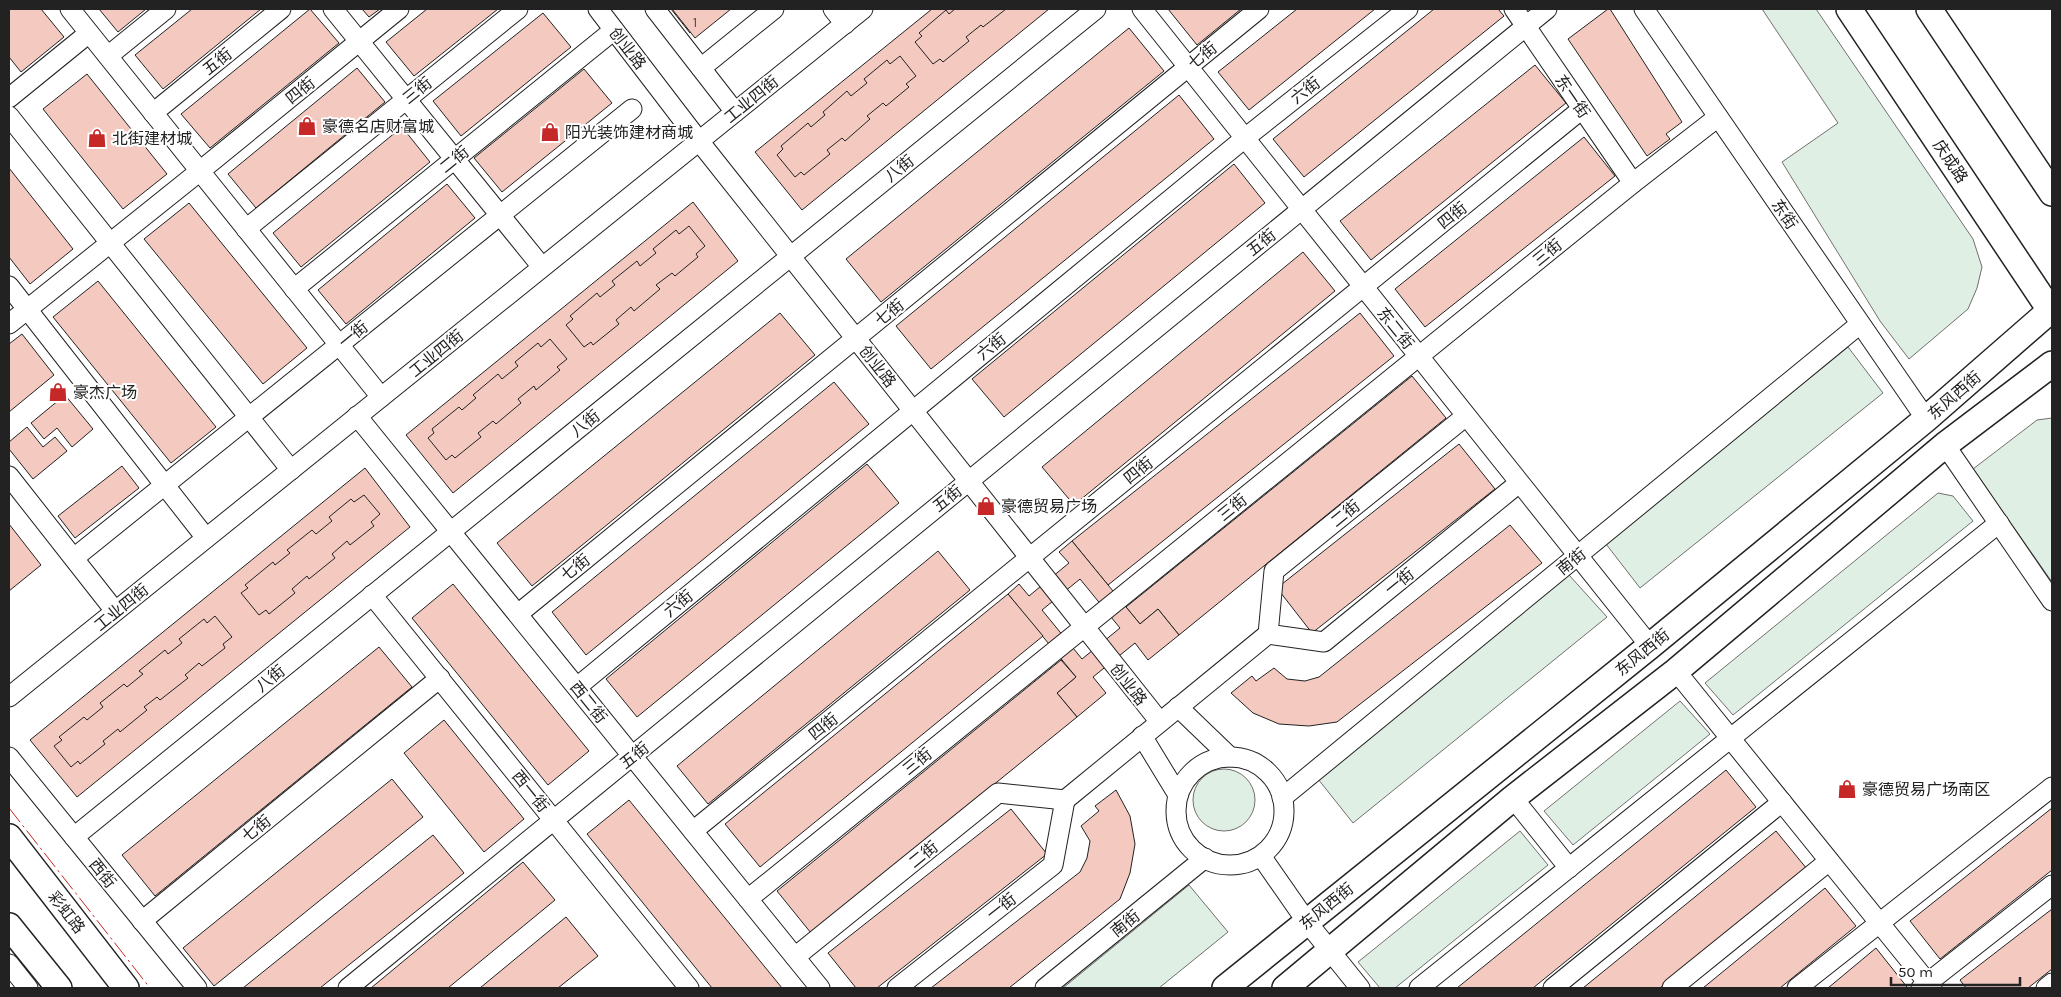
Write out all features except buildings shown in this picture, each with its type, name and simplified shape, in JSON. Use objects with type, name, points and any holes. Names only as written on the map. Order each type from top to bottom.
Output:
[{"type":"main road","name":"庆成路","points":[[1849,9],[2052,310]]},
{"type":"main road","points":[[1929,9],[2052,193]]},
{"type":"main road","name":"东风西街","points":[[1225,988],[1650,646],[1926,419],[2052,310]]},
{"type":"main road","name":"东风西街","points":[[1285,988],[1513,798],[1676,672],[1945,445],[2052,364]]},
{"type":"main road","name":"彩虹路","points":[[9,837],[126,988]]},
{"type":"main road","points":[[9,926],[59,988]]},
{"type":"street","points":[[70,9],[381,397]]},
{"type":"street","points":[[108,56],[166,9]]},
{"type":"street","name":"五街","points":[[153,113],[281,9]]},
{"type":"street","points":[[333,9],[542,267]]},
{"type":"street","name":"四街","points":[[9,324],[399,9]]},
{"type":"street","name":"三街","points":[[246,229],[518,9]]},
{"type":"street","name":"创业路","points":[[598,9],[700,141],[1160,722]]},
{"type":"street","points":[[655,9],[735,112]]},
{"type":"street","points":[[701,68],[774,9]]},
{"type":"street","name":"工业四街","points":[[9,697],[700,141],[735,112],[839,16],[863,9]]},
{"type":"street","name":"八街","points":[[74,837],[1096,9]]},
{"type":"street","name":"东二街","points":[[1142,9],[1576,556],[1650,646]]},
{"type":"street","name":"七街","points":[[518,614],[1260,9]]},
{"type":"street","name":"六街","points":[[577,687],[1245,138],[1408,9]]},
{"type":"street","name":"东一街","points":[[1514,9],[1633,183]]},
{"type":"street","name":"五街","points":[[348,988],[1547,9]]},
{"type":"street","name":"东街","points":[[1644,9],[1926,419]]},
{"type":"street","name":"二街","points":[[294,289],[614,30]]},
{"type":"street","points":[[9,98],[89,33]]},
{"type":"street","name":"一街","points":[[74,558],[632,109]]},
{"type":"street","name":"四街","points":[[693,831],[1582,109]]},
{"type":"street","points":[[9,116],[291,470]]},
{"type":"street","name":"三街","points":[[748,898],[1418,356],[1718,117]]},
{"type":"street","points":[[9,286],[206,538]]},
{"type":"street","name":"南街","points":[[1282,798],[1860,324]]},
{"type":"street","name":"西二街","points":[[358,416],[820,988]]},
{"type":"street","name":"二街","points":[[1268,634],[1274,571],[1466,416]]},
{"type":"street","points":[[1945,445],[2052,601]]},
{"type":"street","points":[[9,476],[115,612]]},
{"type":"street","name":"一街","points":[[1268,634],[1324,642],[1519,483]]},
{"type":"street","points":[[1419,988],[1999,523]]},
{"type":"street","name":"西一街","points":[[372,595],[689,988]]},
{"type":"street","points":[[1065,800],[1268,634]]},
{"type":"street","points":[[1676,672],[1879,922],[1927,986],[2052,885]]},
{"type":"street","name":"七街","points":[[142,921],[440,678]]},
{"type":"street","points":[[1178,707],[1230,757]]},
{"type":"street","points":[[1142,736],[1178,794]]},
{"type":"street","name":"西街","points":[[9,757],[196,988]]},
{"type":"street","points":[[1237,757],[1255,762],[1270,773],[1280,789],[1282,798],[1285,807],[1282,826],[1274,842],[1261,856],[1244,863],[1228,865],[1211,862],[1197,854],[1185,842],[1178,827],[1176,811],[1178,794],[1187,778],[1201,765],[1218,758],[1237,757]]},
{"type":"street","points":[[1797,988],[2052,787]]},
{"type":"street","name":"二街","points":[[795,957],[998,793],[1065,800]]},
{"type":"street","points":[[1513,798],[1569,868]]},
{"type":"street","name":"一街","points":[[897,988],[1053,865],[1065,800]]},
{"type":"street","points":[[1553,988],[1782,802]]},
{"type":"street","points":[[1261,856],[1307,922],[1360,988]]},
{"type":"street","name":"南街","points":[[1045,988],[1205,858]]},
{"type":"street","points":[[1672,988],[1829,861]]},
{"type":"street","points":[[9,964],[28,988]]},
{"type":"street","points":[[2046,988],[2052,983]]},
{"type":"green space","points":[[1762,9],[1816,9],[1973,239],[1982,267],[1977,288],[1968,309],[1909,359],[1880,321],[1782,162],[1838,123]]},
{"type":"green space","points":[[1848,347],[1883,393],[1640,588],[1606,544]]},
{"type":"green space","points":[[2052,418],[2052,582],[1973,469],[2037,420]]},
{"type":"green space","points":[[1938,493],[1953,496],[1973,521],[1733,715],[1705,683]]},
{"type":"green space","points":[[1569,575],[1607,617],[1353,823],[1318,779]]},
{"type":"green space","points":[[1680,701],[1710,734],[1573,845],[1544,811]]},
{"type":"green space","points":[[1224,769],[1241,774],[1246,778],[1250,783],[1255,800],[1250,817],[1246,822],[1241,826],[1224,831],[1207,826],[1202,822],[1198,817],[1193,800],[1198,783],[1202,778],[1207,774]]},
{"type":"green space","points":[[1520,831],[1548,865],[1395,988],[1380,988],[1358,962]]},
{"type":"green space","points":[[1189,885],[1228,932],[1159,988],[1063,988]]},
{"type":"power","points":[[9,808],[150,988]]},
{"type":"place","name":"豪德名店财富城","points":[[307,126]]},
{"type":"place","name":"阳光装饰建材商城","points":[[550,132]]},
{"type":"place","name":"北街建材城","points":[[97,138]]},
{"type":"place","name":"豪杰广场","points":[[58,392]]},
{"type":"place","name":"豪德贸易广场","points":[[986,506]]},
{"type":"place","name":"豪德贸易广场南区","points":[[1847,789]]}]
